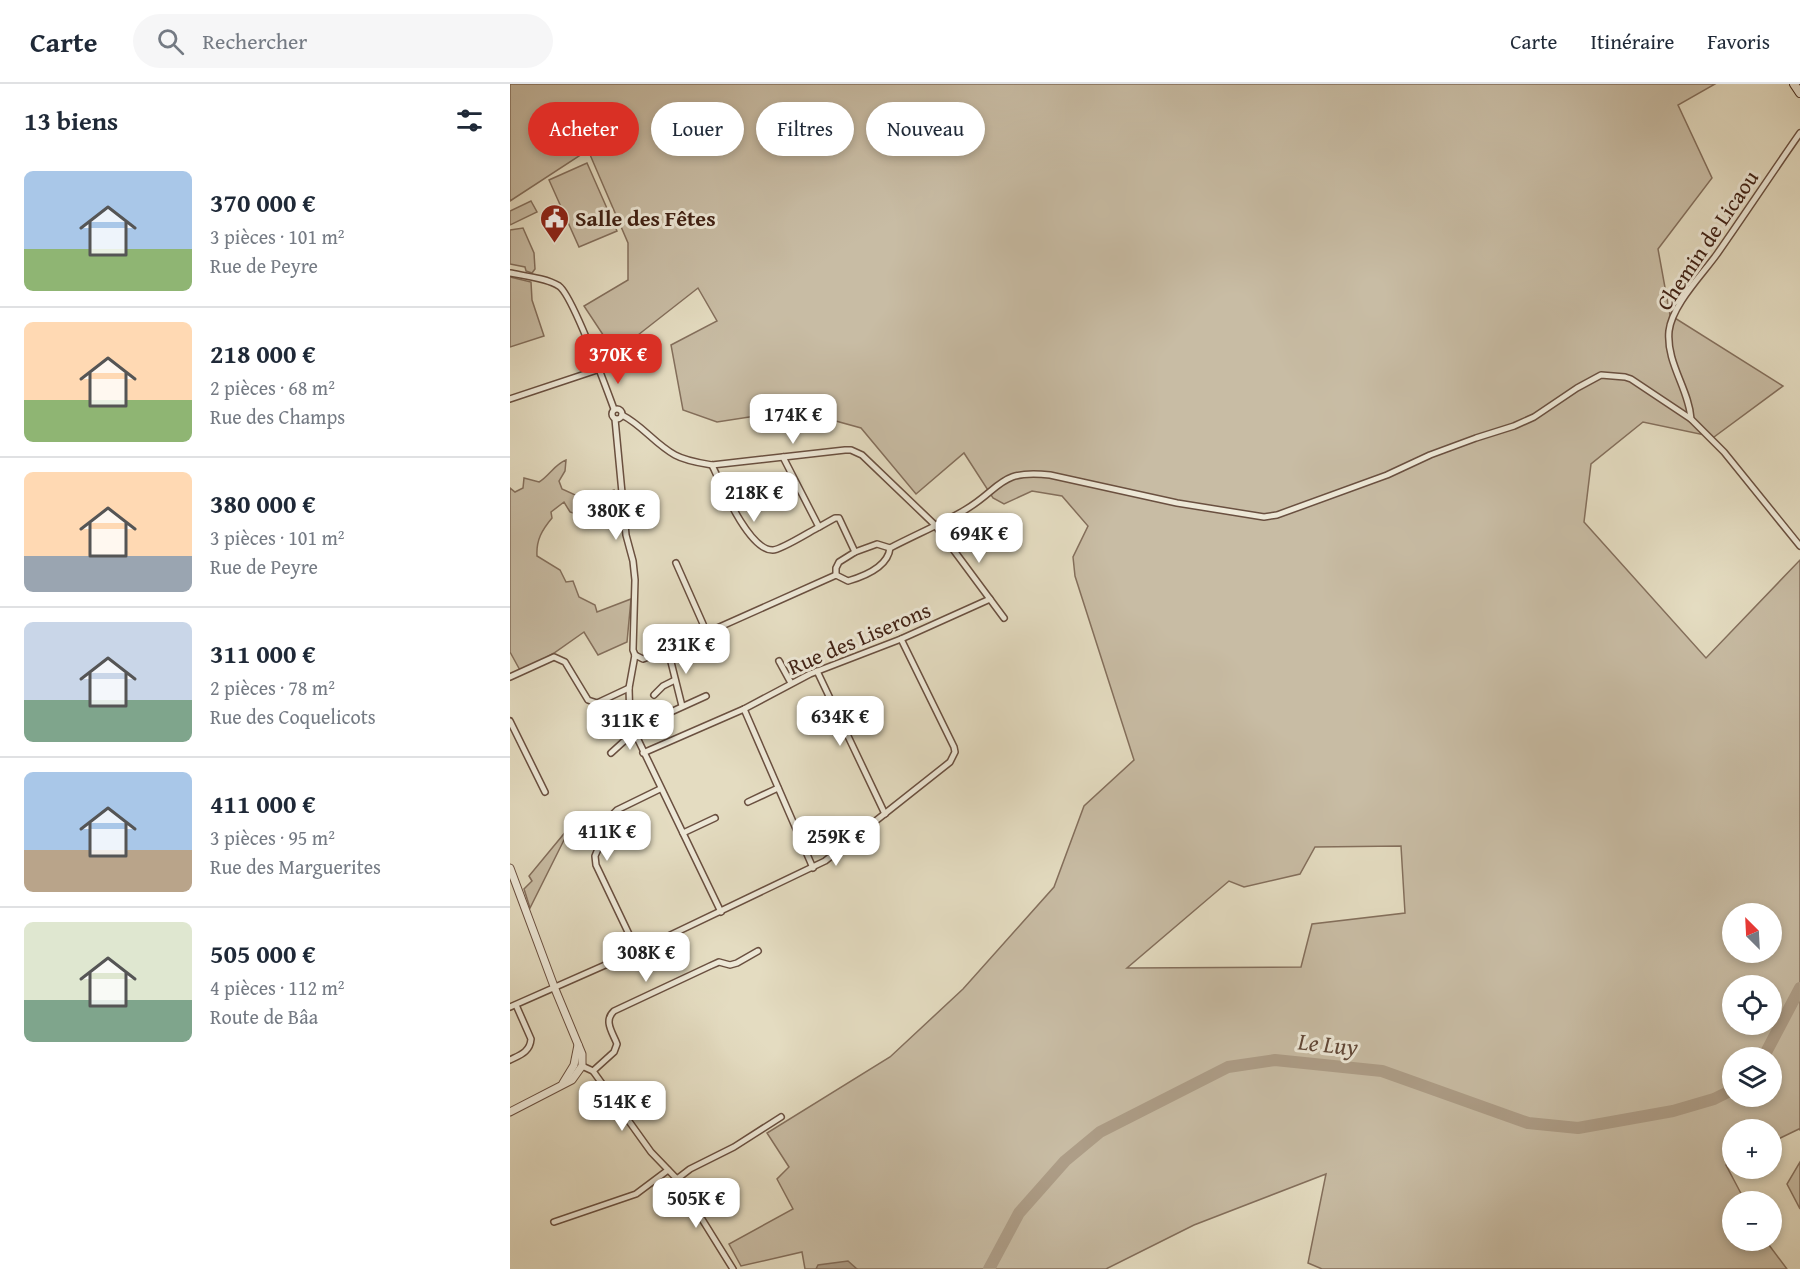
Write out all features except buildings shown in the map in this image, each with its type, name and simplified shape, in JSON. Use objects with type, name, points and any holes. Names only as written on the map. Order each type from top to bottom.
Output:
[{"type":"main road","points":[[1794,84],[1800,93]]},
{"type":"street","name":"Chemin de Licaou","points":[[1691,419],[1690,404],[1671,357],[1669,332],[1671,322],[1689,291],[1800,133]]},
{"type":"street","points":[[510,273],[549,283],[563,290],[600,369],[614,409],[612,413],[615,419],[626,535],[635,580],[633,643],[635,656],[628,688],[630,723],[721,912]]},
{"type":"street","points":[[510,399],[600,369]]},
{"type":"street","points":[[836,575],[839,562],[855,552],[877,544],[890,548],[966,509],[1004,480],[1026,474],[1050,475],[1177,503],[1264,517],[1276,515],[1388,476],[1430,455],[1534,417],[1576,388],[1601,375],[1625,376],[1632,379],[1691,419],[1724,452],[1800,546]]},
{"type":"street","points":[[614,409],[620,410],[622,415],[632,420],[677,456],[712,465],[845,450],[857,452],[935,525],[1004,618]]},
{"type":"street","points":[[615,419],[622,415]]},
{"type":"street","points":[[783,458],[819,527]]},
{"type":"street","points":[[712,465],[748,535],[768,549],[777,549],[839,518],[855,552]]},
{"type":"street","points":[[836,575],[848,581],[884,564],[888,559],[890,548]]},
{"type":"street","points":[[676,563],[707,633]]},
{"type":"street","points":[[635,656],[643,658],[668,650],[836,575]]},
{"type":"street","name":"Rue des Liserons","points":[[643,753],[744,709],[817,671],[901,639],[990,599]]},
{"type":"street","points":[[510,1060],[527,1051],[531,1045],[531,1039],[513,1006],[637,951],[813,868],[825,861],[950,762],[955,752],[901,639]]},
{"type":"street","points":[[668,650],[682,706]]},
{"type":"street","points":[[510,677],[521,674],[554,657],[565,662],[588,700],[597,703],[628,688]]},
{"type":"street","points":[[779,661],[791,683]]},
{"type":"street","points":[[817,671],[885,814]]},
{"type":"street","points":[[654,695],[663,686],[675,680]]},
{"type":"street","points":[[651,721],[705,696]]},
{"type":"street","points":[[744,709],[813,868]]},
{"type":"street","points":[[510,721],[545,792]]},
{"type":"street","points":[[611,753],[633,733]]},
{"type":"street","points":[[748,802],[778,788]]},
{"type":"street","points":[[637,951],[596,865],[595,855],[613,814],[660,789]]},
{"type":"street","points":[[683,833],[715,818]]},
{"type":"street","points":[[510,868],[578,1045],[578,1065],[561,1085],[510,1112]]},
{"type":"street","points":[[593,1071],[614,1052],[617,1044],[608,1021],[614,1011],[719,962],[730,965],[758,951]]},
{"type":"street","points":[[578,1065],[593,1071],[651,1152],[677,1179],[733,1269]]},
{"type":"street","points":[[677,1179],[690,1169],[734,1147],[781,1117]]},
{"type":"street","points":[[554,1222],[636,1194],[668,1170]]},
{"type":"shaded area","points":[[510,84],[1715,84],[1678,105],[1712,178],[1658,249],[1670,315],[1783,386],[1714,437],[1643,422],[1591,464],[1584,522],[1706,658],[1800,560],[1800,1130],[1782,1137],[1782,1119],[1722,1119],[1722,1179],[1733,1179],[1740,1191],[1722,1191],[1722,1251],[1774,1251],[1787,1269],[1322,1269],[1308,1263],[1326,1174],[1194,1225],[1106,1269],[805,1269],[802,1252],[741,1266],[729,1244],[793,1209],[777,1179],[789,1167],[767,1133],[890,1057],[963,989],[1054,887],[1084,806],[1134,760],[1075,576],[1073,557],[1088,526],[1062,496],[1032,491],[1004,504],[993,498],[964,453],[916,494],[861,428],[796,410],[717,422],[683,410],[671,345],[717,321],[698,288],[615,353],[584,306],[628,280],[628,243],[591,156],[639,156],[639,102],[528,102],[528,156],[579,156],[510,201]],"holes":[[[1401,846],[1405,913],[1312,924],[1301,967],[1127,968],[1229,881],[1244,887],[1300,874],[1315,847]]]},
{"type":"shaded area","points":[[587,163],[617,231],[579,247],[549,180]]},
{"type":"shaded area","points":[[531,201],[537,212],[510,225],[510,211]]},
{"type":"shaded area","points":[[523,228],[534,253],[535,269],[532,273],[526,271],[525,267],[510,264],[510,230]]},
{"type":"shaded area","points":[[510,277],[531,282],[532,300],[544,336],[510,347]]},
{"type":"shaded area","points":[[566,460],[565,471],[559,481],[562,489],[586,500],[614,490],[616,516],[582,516],[570,512],[564,502],[551,512],[552,518],[539,540],[537,556],[560,570],[566,582],[573,581],[579,597],[595,605],[597,612],[631,599],[627,642],[598,655],[584,632],[521,672],[510,652],[510,488],[515,492],[523,488],[524,478],[539,482]]},
{"type":"shaded area","points":[[572,821],[530,908],[524,889],[532,881],[529,876]]},
{"type":"shaded area","points":[[1800,1162],[1800,1209],[1787,1184]]},
{"type":"shaded area","points":[[848,1261],[857,1269],[816,1269],[818,1265]]},
{"type":"waterway","name":"Le Luy","points":[[1769,1047],[1800,988]]},
{"type":"waterway","name":"Le Luy","points":[[989,1269],[1019,1213],[1065,1161],[1100,1132],[1228,1067],[1275,1060],[1382,1071],[1528,1123],[1578,1128],[1673,1111],[1722,1095]]},
{"type":"place","name":"Salle des Fêtes","points":[[554,244]]}]
